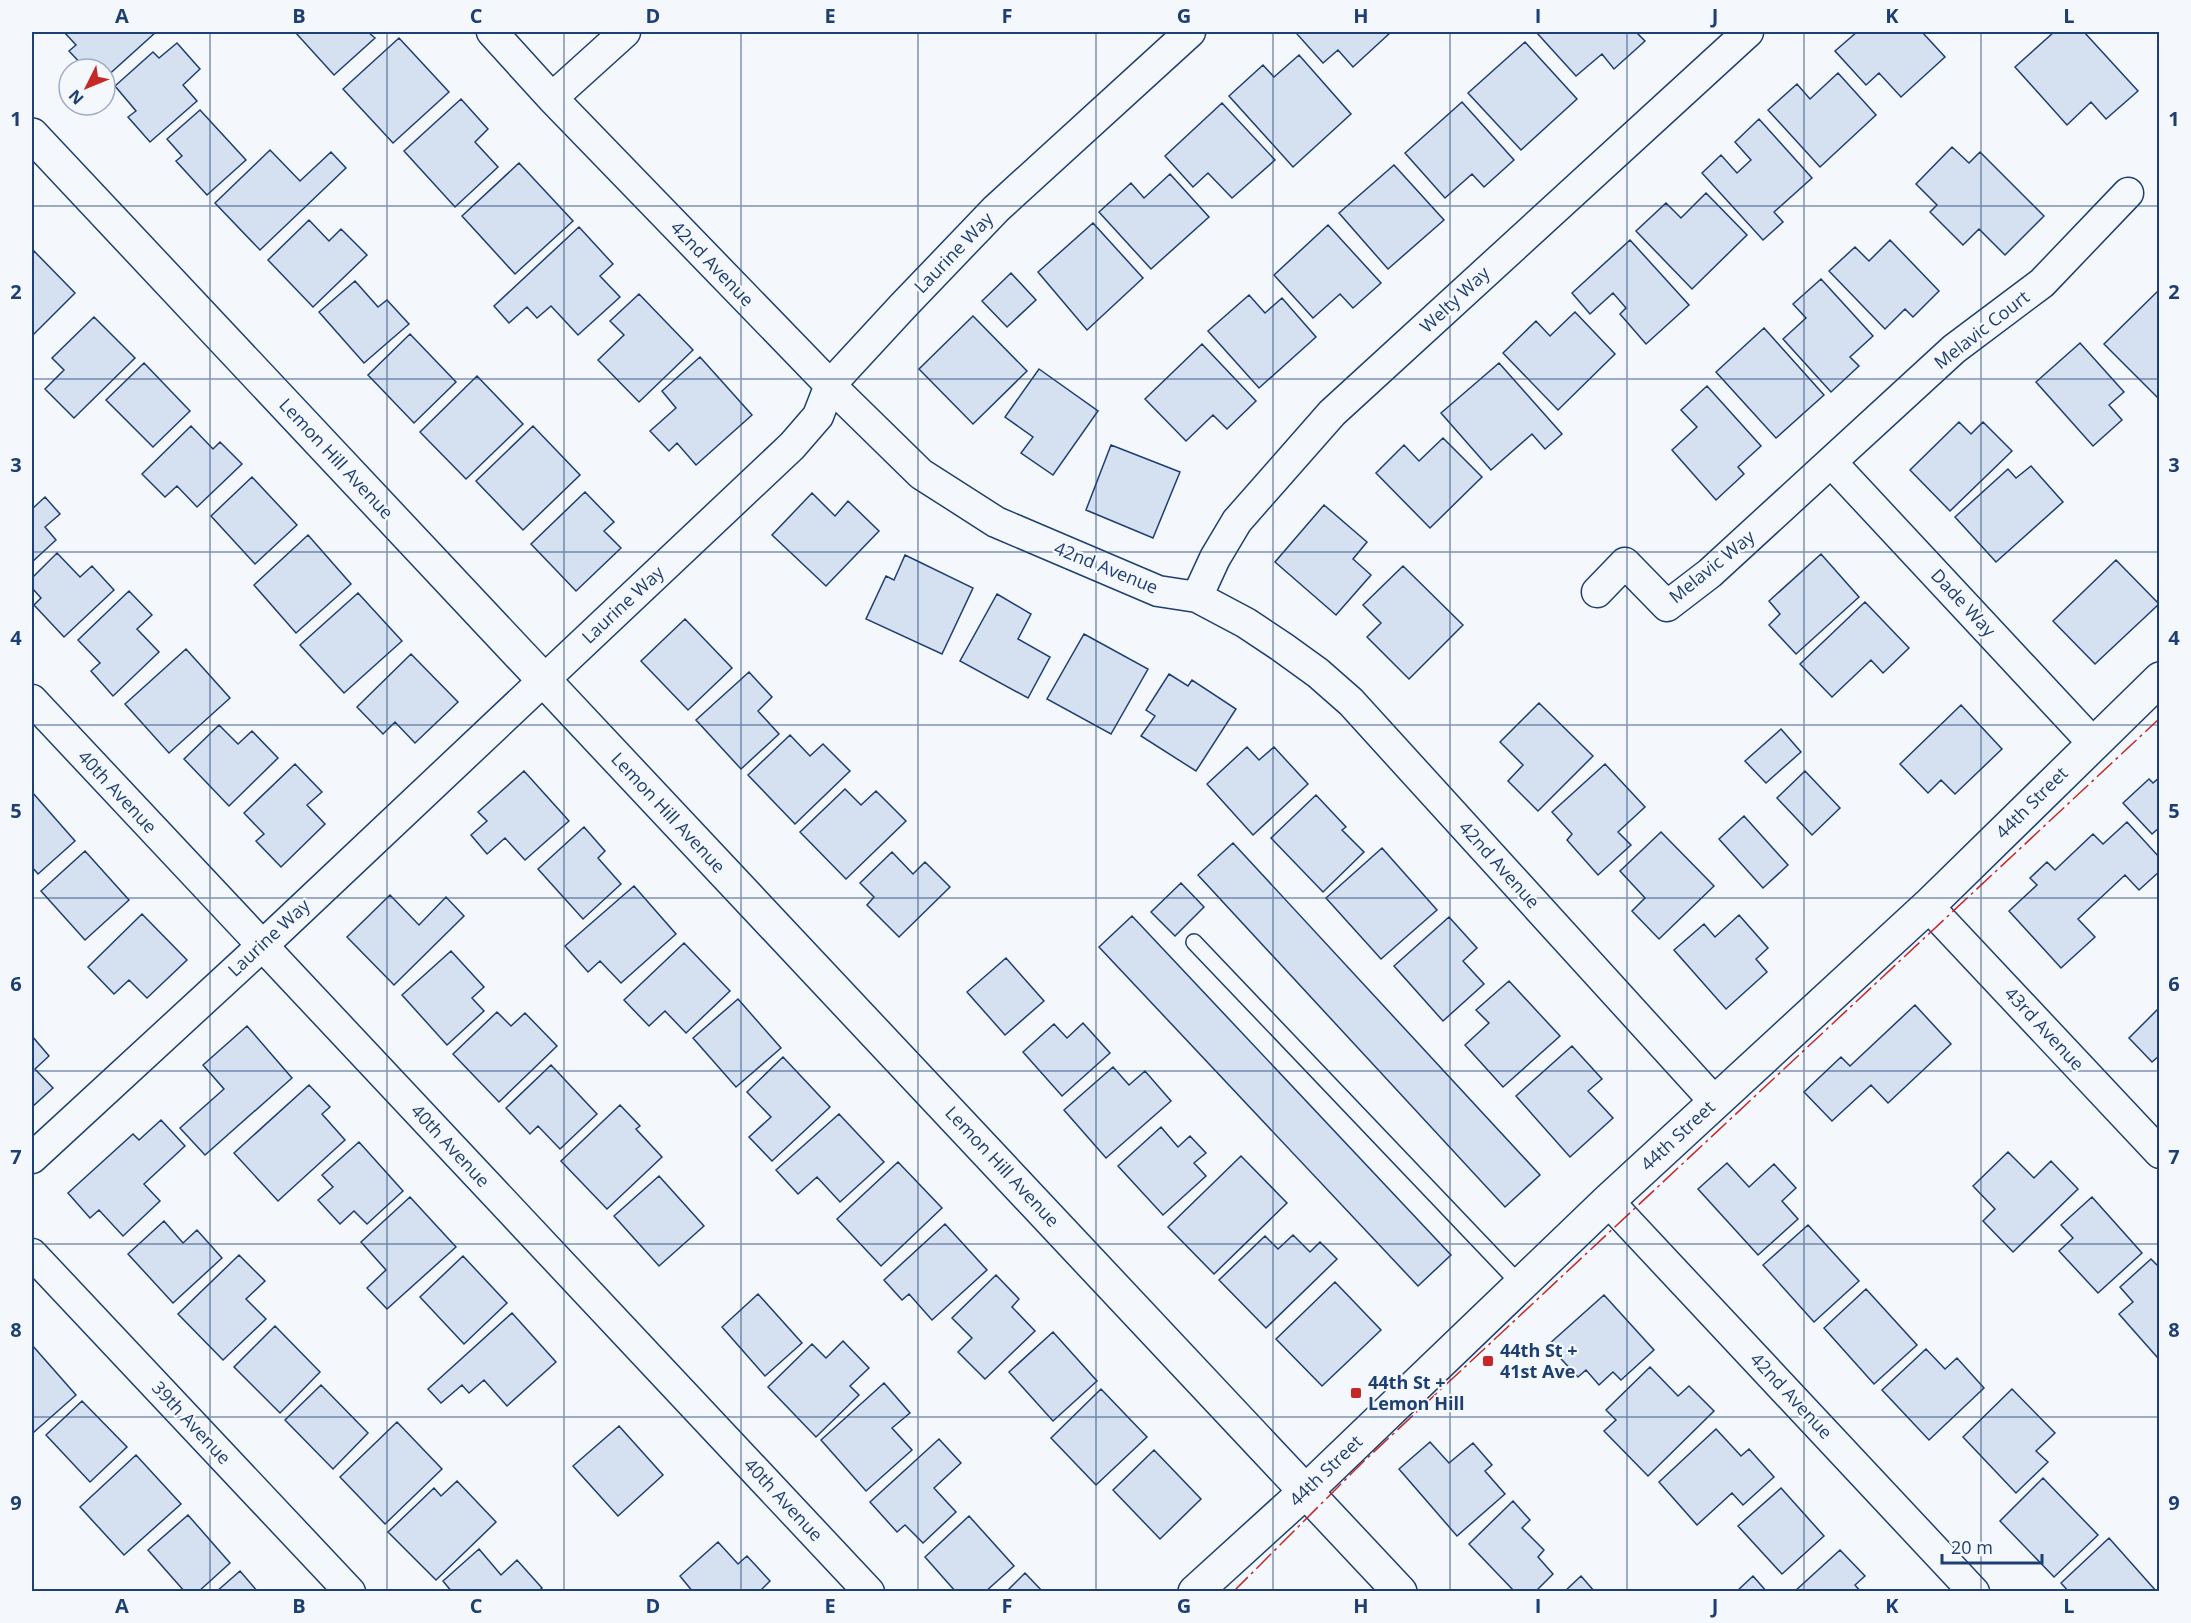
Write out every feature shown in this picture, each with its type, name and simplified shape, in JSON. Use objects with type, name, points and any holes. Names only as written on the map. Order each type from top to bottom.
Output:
[{"type":"street","name":"42nd Avenue","points":[[492,32],[552,98],[830,385],[921,474],[996,522],[1158,591],[1197,597],[1246,623],[1318,673],[1351,702],[1715,1101]]},
{"type":"street","points":[[552,98],[625,32]]},
{"type":"street","name":"Laurine Way","points":[[32,1158],[262,946],[792,446],[818,416],[830,385],[996,209],[1190,32]]},
{"type":"street","name":"Welty Way","points":[[1197,597],[1215,558],[1237,521],[1332,413],[1748,32]]},
{"type":"street","name":"Lemon Hill Avenue","points":[[32,135],[1401,1592]]},
{"type":"street","name":"Melavic Court","points":[[1832,463],[1954,349],[2042,283],[2128,193]]},
{"type":"street","name":"Melavic Way","points":[[1597,592],[1625,563],[1666,606],[1710,573],[1832,463]]},
{"type":"street","name":"Dade Way","points":[[1832,463],[2093,742]]},
{"type":"street","name":"44th Street","points":[[1195,1592],[1306,1491],[1608,1201],[1928,906],[2093,742],[2160,679]]},
{"type":"street","name":"40th Avenue","points":[[32,700],[869,1592]]},
{"type":"street","name":"43rd Avenue","points":[[1928,906],[2160,1153]]},
{"type":"street","name":"42nd Avenue","points":[[1608,1201],[1974,1592]]},
{"type":"street","name":"39th Avenue","points":[[32,1254],[350,1592]]},
{"type":"lane","points":[[1194,942],[1520,1284]]},
{"type":"building","points":[[64,32],[156,32],[117,67],[117,57],[75,57],[69,51],[76,45]]},
{"type":"building","points":[[295,32],[368,32],[375,38],[334,75]]},
{"type":"building","points":[[1300,32],[1391,32],[1353,67],[1338,50],[1323,63],[1297,34]]},
{"type":"building","points":[[1538,32],[1636,32],[1645,41],[1614,69],[1602,54],[1576,76]]},
{"type":"building","points":[[1857,32],[1922,32],[1945,57],[1901,97],[1879,73],[1866,85],[1835,51]]},
{"type":"building","points":[[2054,32],[2084,32],[2138,91],[2106,119],[2091,102],[2067,125],[2015,67]]},
{"type":"building","points":[[399,38],[449,92],[393,143],[343,89]]},
{"type":"building","points":[[1525,42],[1577,99],[1521,150],[1468,93]]},
{"type":"building","points":[[177,43],[200,69],[183,85],[197,101],[150,142],[128,117],[136,111],[117,88],[117,84],[153,52],[159,58]]},
{"type":"building","points":[[1299,55],[1351,114],[1293,167],[1229,96],[1263,65],[1274,77]]},
{"type":"building","points":[[1838,73],[1876,115],[1820,167],[1768,110],[1797,84],[1810,99]]},
{"type":"building","points":[[461,99],[488,129],[475,142],[498,167],[455,207],[404,151]]},
{"type":"building","points":[[1462,102],[1514,160],[1484,187],[1472,174],[1445,198],[1405,153]]},
{"type":"building","points":[[1222,103],[1275,160],[1232,198],[1208,173],[1193,187],[1165,156]]},
{"type":"building","points":[[200,110],[246,160],[207,195],[176,161],[182,156],[167,139]]},
{"type":"building","points":[[1759,119],[1812,178],[1774,212],[1783,222],[1763,240],[1702,173],[1721,155],[1737,173],[1751,160],[1735,142]]},
{"type":"building","points":[[1952,147],[1969,163],[1980,152],[2044,216],[2005,255],[1979,229],[1963,245],[1930,212],[1937,205],[1916,184]]},
{"type":"building","points":[[270,150],[300,181],[331,152],[346,168],[260,250],[215,203]]},
{"type":"building","points":[[519,163],[573,221],[515,274],[462,216]]},
{"type":"building","points":[[1394,165],[1444,220],[1388,269],[1339,213]]},
{"type":"building","points":[[1170,174],[1209,217],[1151,269],[1099,212],[1131,183],[1144,198]]},
{"type":"building","points":[[1706,193],[1747,235],[1692,289],[1636,231],[1666,203],[1681,218]]},
{"type":"building","points":[[309,220],[329,241],[341,229],[367,255],[313,307],[268,260]]},
{"type":"building","points":[[1093,223],[1143,278],[1087,330],[1038,272]]},
{"type":"building","points":[[1328,225],[1381,283],[1353,308],[1340,294],[1313,318],[1274,275]]},
{"type":"building","points":[[579,227],[613,264],[600,276],[620,297],[578,335],[551,306],[537,318],[527,307],[509,323],[494,306]]},
{"type":"building","points":[[1630,240],[1689,305],[1646,344],[1620,314],[1626,308],[1613,293],[1590,314],[1572,293]]},
{"type":"building","points":[[1890,240],[1939,291],[1913,317],[1905,309],[1885,329],[1829,271],[1855,247],[1869,261]]},
{"type":"building","points":[[34,251],[75,293],[32,336],[32,254]]},
{"type":"building","points":[[1011,273],[1036,300],[1007,327],[982,301]]},
{"type":"building","points":[[1821,279],[1873,336],[1850,357],[1859,366],[1831,392],[1783,339],[1806,318],[1793,304]]},
{"type":"building","points":[[355,281],[378,307],[387,300],[409,324],[364,363],[319,312]]},
{"type":"building","points":[[2160,289],[2160,400],[2104,344]]},
{"type":"building","points":[[639,294],[693,350],[639,402],[598,360],[624,335],[610,321]]},
{"type":"building","points":[[1249,295],[1265,313],[1282,298],[1316,337],[1259,388],[1208,331]]},
{"type":"building","points":[[1575,312],[1615,354],[1558,410],[1503,353],[1536,321],[1550,336]]},
{"type":"building","points":[[973,316],[1027,371],[973,424],[919,369]]},
{"type":"building","points":[[94,317],[135,358],[74,418],[45,389],[64,370],[52,358]]},
{"type":"building","points":[[1764,328],[1824,395],[1776,438],[1716,372]]},
{"type":"building","points":[[410,334],[456,382],[414,423],[368,375]]},
{"type":"building","points":[[2080,343],[2124,392],[2109,405],[2122,420],[2093,446],[2036,382]]},
{"type":"building","points":[[1202,344],[1256,401],[1227,429],[1213,415],[1186,441],[1145,399]]},
{"type":"building","points":[[700,357],[752,415],[696,465],[677,443],[669,451],[650,431],[676,408],[662,391]]},
{"type":"building","points":[[144,363],[190,411],[153,447],[106,400]]},
{"type":"building","points":[[1499,363],[1562,434],[1545,449],[1532,434],[1491,470],[1441,413]]},
{"type":"building","points":[[1039,369],[1098,411],[1053,475],[1021,453],[1033,437],[1005,417]]},
{"type":"building","points":[[477,376],[523,424],[466,479],[420,432]]},
{"type":"building","points":[[1707,386],[1761,446],[1738,467],[1744,474],[1716,500],[1672,450],[1697,427],[1681,410]]},
{"type":"building","points":[[1959,422],[1971,434],[1983,422],[2012,451],[1950,511],[1910,470]]},
{"type":"building","points":[[191,426],[213,449],[220,442],[242,464],[197,507],[177,486],[165,497],[142,474]]},
{"type":"building","points":[[533,426],[580,475],[523,530],[476,481]]},
{"type":"building","points":[[1443,438],[1482,477],[1430,528],[1376,473],[1404,445],[1419,461]]},
{"type":"building","points":[[1111,445],[1180,472],[1153,538],[1086,510]]},
{"type":"building","points":[[2031,466],[2063,502],[1996,562],[1955,517],[2008,469],[2016,478]]},
{"type":"building","points":[[252,477],[297,525],[255,564],[211,516]]},
{"type":"building","points":[[585,492],[614,522],[604,531],[621,548],[576,591],[531,544]]},
{"type":"building","points":[[812,493],[835,516],[848,501],[879,531],[826,586],[772,535]]},
{"type":"building","points":[[45,497],[60,514],[45,527],[56,540],[32,562],[32,509]]},
{"type":"building","points":[[1324,505],[1367,542],[1353,559],[1371,575],[1336,615],[1275,562]]},
{"type":"building","points":[[308,535],[351,584],[296,633],[254,585]]},
{"type":"building","points":[[57,553],[80,577],[92,566],[114,590],[64,637],[34,605],[41,598],[32,588],[32,578]]},
{"type":"building","points":[[1821,554],[1859,597],[1796,654],[1769,625],[1780,614],[1769,601]]},
{"type":"building","points":[[905,555],[973,588],[942,654],[866,619],[886,576],[894,580]]},
{"type":"building","points":[[2116,560],[2159,604],[2095,664],[2053,621]]},
{"type":"building","points":[[1403,566],[1463,625],[1409,679],[1367,637],[1381,623],[1363,605]]},
{"type":"building","points":[[129,591],[152,615],[137,629],[159,652],[113,696],[91,671],[100,663],[78,640]]},
{"type":"building","points":[[358,593],[402,641],[344,693],[300,645]]},
{"type":"building","points":[[997,594],[1031,614],[1018,639],[1050,657],[1028,698],[960,661]]},
{"type":"building","points":[[1865,602],[1909,648],[1883,673],[1871,660],[1832,697],[1800,664]]},
{"type":"building","points":[[685,619],[732,668],[688,710],[641,661]]},
{"type":"building","points":[[1084,634],[1148,669],[1111,734],[1047,699]]},
{"type":"building","points":[[186,649],[230,698],[169,753],[125,704]]},
{"type":"building","points":[[411,654],[458,702],[415,743],[395,722],[383,734],[357,707]]},
{"type":"building","points":[[749,672],[772,697],[758,711],[779,734],[741,769],[696,720]]},
{"type":"building","points":[[1169,674],[1188,686],[1192,680],[1236,709],[1196,771],[1141,736],[1155,716],[1146,710]]},
{"type":"building","points":[[1539,703],[1593,756],[1538,811],[1508,781],[1523,765],[1500,742]]},
{"type":"building","points":[[1961,705],[2002,749],[1955,794],[1941,780],[1928,793],[1900,764]]},
{"type":"building","points":[[219,725],[238,744],[252,731],[278,758],[229,806],[184,759]]},
{"type":"building","points":[[1781,729],[1801,752],[1766,783],[1745,761]]},
{"type":"building","points":[[790,735],[810,756],[823,744],[850,771],[795,824],[748,775]]},
{"type":"building","points":[[1247,747],[1259,760],[1274,747],[1308,784],[1253,835],[1207,784]]},
{"type":"building","points":[[295,764],[322,792],[307,805],[325,824],[281,867],[256,841],[264,834],[244,813]]},
{"type":"building","points":[[1605,764],[1645,807],[1618,832],[1631,845],[1598,875],[1567,840],[1572,834],[1552,812]]},
{"type":"building","points":[[524,771],[569,821],[525,860],[505,838],[487,854],[471,835],[487,821],[478,812]]},
{"type":"building","points":[[1805,771],[1840,808],[1812,835],[1777,798]]},
{"type":"building","points":[[2160,777],[2160,827],[2152,834],[2123,803],[2149,779],[2153,783]]},
{"type":"building","points":[[845,789],[861,805],[876,791],[906,821],[846,879],[800,832]]},
{"type":"building","points":[[32,792],[75,841],[38,874],[32,867]]},
{"type":"building","points":[[1316,795],[1346,827],[1342,830],[1364,852],[1323,892],[1271,838]]},
{"type":"building","points":[[1744,816],[1788,865],[1763,888],[1719,839]]},
{"type":"building","points":[[2127,822],[2160,858],[2160,871],[2139,890],[2125,875],[2078,919],[2095,937],[2061,968],[2009,911],[2037,885],[2030,878],[2047,862],[2055,870],[2093,834],[2103,844]]},
{"type":"building","points":[[584,827],[605,851],[598,858],[621,884],[583,919],[538,869]]},
{"type":"building","points":[[1661,832],[1714,886],[1659,939],[1632,911],[1645,898],[1620,871]]},
{"type":"building","points":[[1233,843],[1540,1175],[1505,1207],[1198,875]]},
{"type":"building","points":[[1382,848],[1437,910],[1381,959],[1326,898]]},
{"type":"building","points":[[85,851],[129,900],[85,940],[41,891]]},
{"type":"building","points":[[892,852],[913,874],[925,862],[950,887],[899,937],[867,905],[874,897],[860,883]]},
{"type":"building","points":[[1181,883],[1204,907],[1175,936],[1151,912]]},
{"type":"building","points":[[634,886],[676,934],[621,983],[600,961],[588,972],[565,946]]},
{"type":"building","points":[[390,895],[419,925],[446,897],[464,916],[394,985],[347,937]]},
{"type":"building","points":[[142,914],[187,960],[147,998],[129,980],[114,994],[88,967]]},
{"type":"building","points":[[1739,915],[1768,948],[1756,959],[1767,972],[1726,1009],[1674,950],[1704,924],[1715,937]]},
{"type":"building","points":[[1132,916],[1451,1255],[1418,1286],[1099,947]]},
{"type":"building","points":[[1449,917],[1477,948],[1463,961],[1484,984],[1443,1021],[1394,966]]},
{"type":"building","points":[[684,943],[730,991],[686,1033],[665,1011],[649,1026],[624,1000]]},
{"type":"building","points":[[451,951],[484,987],[472,998],[484,1011],[447,1045],[402,995]]},
{"type":"building","points":[[1006,958],[1044,1001],[1005,1035],[967,992]]},
{"type":"building","points":[[1509,981],[1560,1036],[1503,1087],[1465,1045],[1489,1023],[1476,1010]]},
{"type":"building","points":[[738,999],[781,1048],[736,1087],[693,1038]]},
{"type":"building","points":[[1915,1005],[1951,1044],[1888,1103],[1871,1085],[1832,1121],[1804,1092],[1841,1057],[1850,1066]]},
{"type":"building","points":[[2158,1009],[2160,1055],[2152,1062],[2129,1038]]},
{"type":"building","points":[[497,1012],[511,1026],[525,1013],[557,1046],[499,1102],[453,1054]]},
{"type":"building","points":[[1083,1023],[1110,1053],[1062,1096],[1023,1052],[1054,1024],[1067,1038]]},
{"type":"building","points":[[247,1026],[292,1078],[205,1155],[180,1128],[224,1089],[203,1065]]},
{"type":"building","points":[[32,1036],[49,1056],[35,1069],[53,1088],[32,1107]]},
{"type":"building","points":[[1572,1046],[1602,1079],[1588,1091],[1613,1118],[1570,1157],[1516,1096]]},
{"type":"building","points":[[783,1057],[830,1107],[772,1161],[749,1137],[771,1117],[747,1092]]},
{"type":"building","points":[[551,1065],[597,1114],[560,1149],[538,1126],[530,1134],[506,1108]]},
{"type":"building","points":[[1113,1067],[1129,1085],[1145,1071],[1171,1101],[1106,1158],[1064,1110]]},
{"type":"building","points":[[309,1085],[330,1107],[322,1114],[345,1140],[278,1201],[234,1153]]},
{"type":"building","points":[[620,1105],[640,1126],[636,1129],[662,1157],[607,1209],[561,1161]]},
{"type":"building","points":[[839,1114],[884,1162],[840,1202],[817,1177],[798,1194],[776,1170]]},
{"type":"building","points":[[161,1120],[185,1146],[144,1184],[160,1201],[123,1236],[99,1210],[90,1218],[68,1193],[133,1134],[139,1140]]},
{"type":"building","points":[[1161,1127],[1178,1147],[1190,1136],[1206,1153],[1194,1163],[1206,1176],[1163,1215],[1118,1166]]},
{"type":"building","points":[[359,1142],[403,1191],[367,1224],[354,1211],[340,1224],[318,1200],[333,1187],[322,1175]]},
{"type":"building","points":[[2008,1152],[2034,1178],[2051,1161],[2078,1189],[2013,1252],[1983,1221],[1995,1209],[1973,1186]]},
{"type":"building","points":[[1241,1156],[1287,1203],[1214,1274],[1168,1227]]},
{"type":"building","points":[[898,1162],[942,1208],[881,1266],[837,1219]]},
{"type":"building","points":[[1727,1163],[1749,1187],[1774,1164],[1796,1188],[1782,1201],[1798,1219],[1758,1255],[1698,1189]]},
{"type":"building","points":[[659,1176],[704,1226],[659,1266],[614,1216]]},
{"type":"building","points":[[410,1197],[456,1247],[387,1309],[367,1288],[386,1270],[361,1242]]},
{"type":"building","points":[[2092,1197],[2142,1253],[2098,1293],[2059,1251],[2073,1238],[2061,1225]]},
{"type":"building","points":[[164,1221],[183,1243],[197,1230],[222,1258],[173,1303],[128,1254]]},
{"type":"building","points":[[945,1224],[987,1270],[932,1320],[909,1294],[902,1300],[884,1280]]},
{"type":"building","points":[[1808,1225],[1859,1281],[1814,1322],[1763,1265]]},
{"type":"building","points":[[1293,1235],[1310,1252],[1320,1242],[1337,1259],[1266,1328],[1219,1280],[1265,1236],[1278,1249]]},
{"type":"building","points":[[239,1255],[265,1281],[246,1299],[266,1319],[223,1360],[178,1314]]},
{"type":"building","points":[[463,1256],[507,1303],[464,1344],[420,1297]]},
{"type":"building","points":[[2151,1259],[2160,1268],[2160,1355],[2157,1357],[2119,1314],[2133,1302],[2120,1287]]},
{"type":"building","points":[[996,1275],[1019,1299],[1012,1307],[1035,1331],[985,1379],[958,1352],[972,1338],[952,1318]]},
{"type":"building","points":[[1335,1282],[1381,1330],[1322,1386],[1276,1339]]},
{"type":"building","points":[[1866,1289],[1917,1345],[1874,1384],[1824,1328]]},
{"type":"building","points":[[758,1294],[802,1343],[765,1376],[722,1327]]},
{"type":"building","points":[[1604,1295],[1654,1350],[1621,1380],[1613,1372],[1599,1385],[1586,1370],[1578,1377],[1548,1345]]},
{"type":"building","points":[[512,1313],[556,1362],[507,1406],[484,1380],[469,1393],[462,1385],[441,1403],[428,1389]]},
{"type":"building","points":[[275,1326],[320,1372],[280,1413],[234,1367]]},
{"type":"building","points":[[1053,1332],[1097,1381],[1053,1421],[1009,1372]]},
{"type":"building","points":[[843,1341],[869,1368],[850,1386],[859,1395],[816,1437],[768,1387],[812,1344],[826,1358]]},
{"type":"building","points":[[32,1345],[76,1395],[34,1432],[32,1430]]},
{"type":"building","points":[[1926,1349],[1945,1369],[1957,1358],[1984,1388],[1929,1440],[1882,1390]]},
{"type":"building","points":[[1650,1367],[1678,1396],[1689,1386],[1714,1411],[1648,1476],[1604,1431],[1616,1420],[1606,1410]]},
{"type":"building","points":[[884,1383],[910,1413],[892,1428],[912,1450],[866,1491],[821,1440]]},
{"type":"building","points":[[321,1385],[368,1433],[333,1469],[285,1420]]},
{"type":"building","points":[[1101,1389],[1147,1437],[1096,1485],[1051,1438]]},
{"type":"building","points":[[2012,1389],[2055,1433],[2036,1451],[2048,1462],[2016,1493],[1963,1437]]},
{"type":"building","points":[[82,1401],[127,1447],[90,1482],[46,1435]]},
{"type":"building","points":[[397,1422],[442,1469],[385,1524],[340,1477]]},
{"type":"building","points":[[619,1426],[663,1475],[618,1516],[573,1466]]},
{"type":"building","points":[[1716,1429],[1741,1456],[1749,1449],[1774,1477],[1743,1505],[1732,1493],[1697,1525],[1659,1482]]},
{"type":"building","points":[[939,1439],[961,1463],[934,1488],[956,1512],[923,1543],[905,1525],[897,1532],[870,1502]]},
{"type":"building","points":[[1430,1442],[1449,1463],[1473,1443],[1492,1465],[1485,1471],[1505,1494],[1457,1536],[1399,1469]]},
{"type":"building","points":[[1154,1450],[1201,1499],[1160,1539],[1113,1490]]},
{"type":"building","points":[[136,1455],[181,1504],[124,1555],[80,1507]]},
{"type":"building","points":[[2043,1478],[2098,1535],[2054,1577],[2000,1521]]},
{"type":"building","points":[[457,1481],[496,1522],[436,1580],[388,1532],[434,1488],[441,1496]]},
{"type":"building","points":[[1781,1488],[1824,1536],[1782,1574],[1738,1526]]},
{"type":"building","points":[[1513,1501],[1530,1520],[1522,1528],[1544,1550],[1538,1557],[1553,1574],[1535,1592],[1515,1592],[1469,1544]]},
{"type":"building","points":[[188,1515],[230,1563],[198,1592],[185,1592],[148,1550]]},
{"type":"building","points":[[969,1516],[1014,1566],[985,1592],[956,1592],[925,1557]]},
{"type":"building","points":[[2109,1538],[2157,1592],[2069,1592],[2061,1583]]},
{"type":"building","points":[[718,1542],[738,1564],[747,1556],[770,1581],[759,1592],[693,1592],[680,1576]]},
{"type":"building","points":[[479,1549],[501,1575],[517,1560],[542,1588],[538,1592],[452,1592],[443,1581]]},
{"type":"building","points":[[1840,1550],[1865,1576],[1855,1585],[1861,1592],[1794,1592]]},
{"type":"building","points":[[240,1571],[258,1592],[216,1592]]},
{"type":"building","points":[[1025,1573],[1043,1592],[1006,1592]]},
{"type":"building","points":[[1581,1576],[1595,1592],[1564,1592]]},
{"type":"building","points":[[1753,1576],[1767,1592],[1736,1592]]},
{"type":"power","points":[[1233,1592],[1362,1463],[2160,718]]},
{"type":"place","name":"44th St + 41st Ave","points":[[1488,1361]]},
{"type":"place","name":"44th St + Lemon Hill","points":[[1356,1393]]}]
